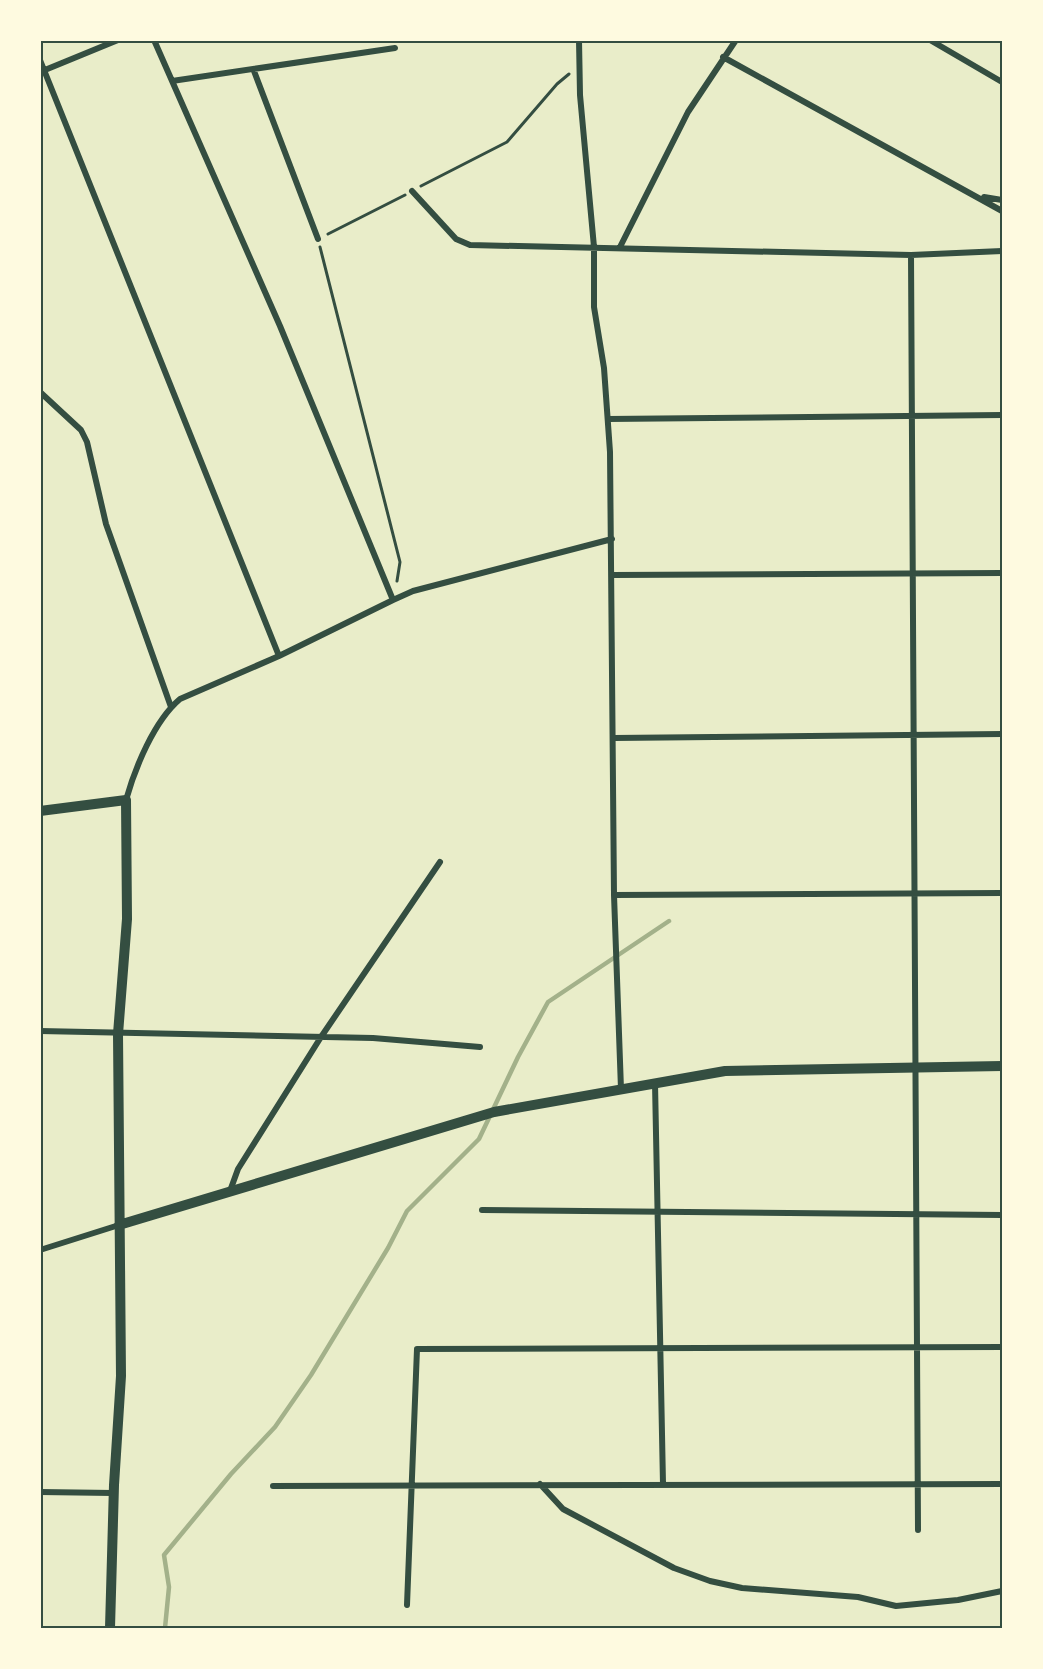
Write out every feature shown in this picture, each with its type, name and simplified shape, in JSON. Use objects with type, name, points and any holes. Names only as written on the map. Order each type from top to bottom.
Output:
[{"type":"street","points":[[43,71],[118,40]]},
{"type":"street","points":[[154,40],[280,326],[393,600]]},
{"type":"street","points":[[579,40],[580,95],[594,247],[594,308],[604,368],[608,418],[613,575],[614,895],[621,1089]]},
{"type":"street","points":[[620,247],[688,112],[735,40]]},
{"type":"street","points":[[930,40],[1002,82]]},
{"type":"street","points":[[172,81],[254,71],[395,48]]},
{"type":"street","points":[[723,57],[977,195],[1002,211]]},
{"type":"street","points":[[40,60],[279,656]]},
{"type":"street","points":[[254,71],[318,239]]},
{"type":"street","points":[[412,191],[456,239],[470,245],[910,255],[1002,251]]},
{"type":"street","points":[[977,195],[1002,200]]},
{"type":"street","points":[[910,255],[912,734],[917,1067],[918,1530]]},
{"type":"street","points":[[40,392],[81,430],[87,442],[106,524],[171,707]]},
{"type":"street","points":[[608,418],[1002,415]]},
{"type":"street","points":[[110,1629],[113,1493],[121,1376],[122,1277],[119,1225],[118,1034],[127,918],[126,800],[134,771],[171,707],[180,699],[279,656],[413,591],[612,539]]},
{"type":"street","points":[[613,575],[1002,573]]},
{"type":"street","points":[[614,738],[1002,734]]},
{"type":"street","points":[[40,810],[126,800]]},
{"type":"street","points":[[230,1192],[238,1169],[321,1037],[440,862]]},
{"type":"street","points":[[614,895],[1002,893]]},
{"type":"street","points":[[40,1031],[321,1037],[480,1047]]},
{"type":"street","points":[[40,1250],[494,1112],[725,1071],[1002,1066]]},
{"type":"street","points":[[655,1083],[663,1484]]},
{"type":"street","points":[[482,1210],[1002,1215]]},
{"type":"street","points":[[407,1605],[417,1349],[1002,1347]]},
{"type":"street","points":[[540,1484],[563,1509],[674,1568],[710,1581],[742,1588],[858,1597],[896,1606],[1002,1593]]},
{"type":"street","points":[[273,1486],[1002,1484]]},
{"type":"street","points":[[40,1492],[113,1493]]},
{"type":"path","points":[[393,600],[400,562],[318,239],[507,142],[557,84],[580,65]]},
{"type":"waterway","points":[[165,1628],[169,1587],[164,1555],[231,1474],[275,1427],[311,1375],[388,1248],[407,1211],[479,1139],[518,1057],[548,1002],[669,921]]}]
